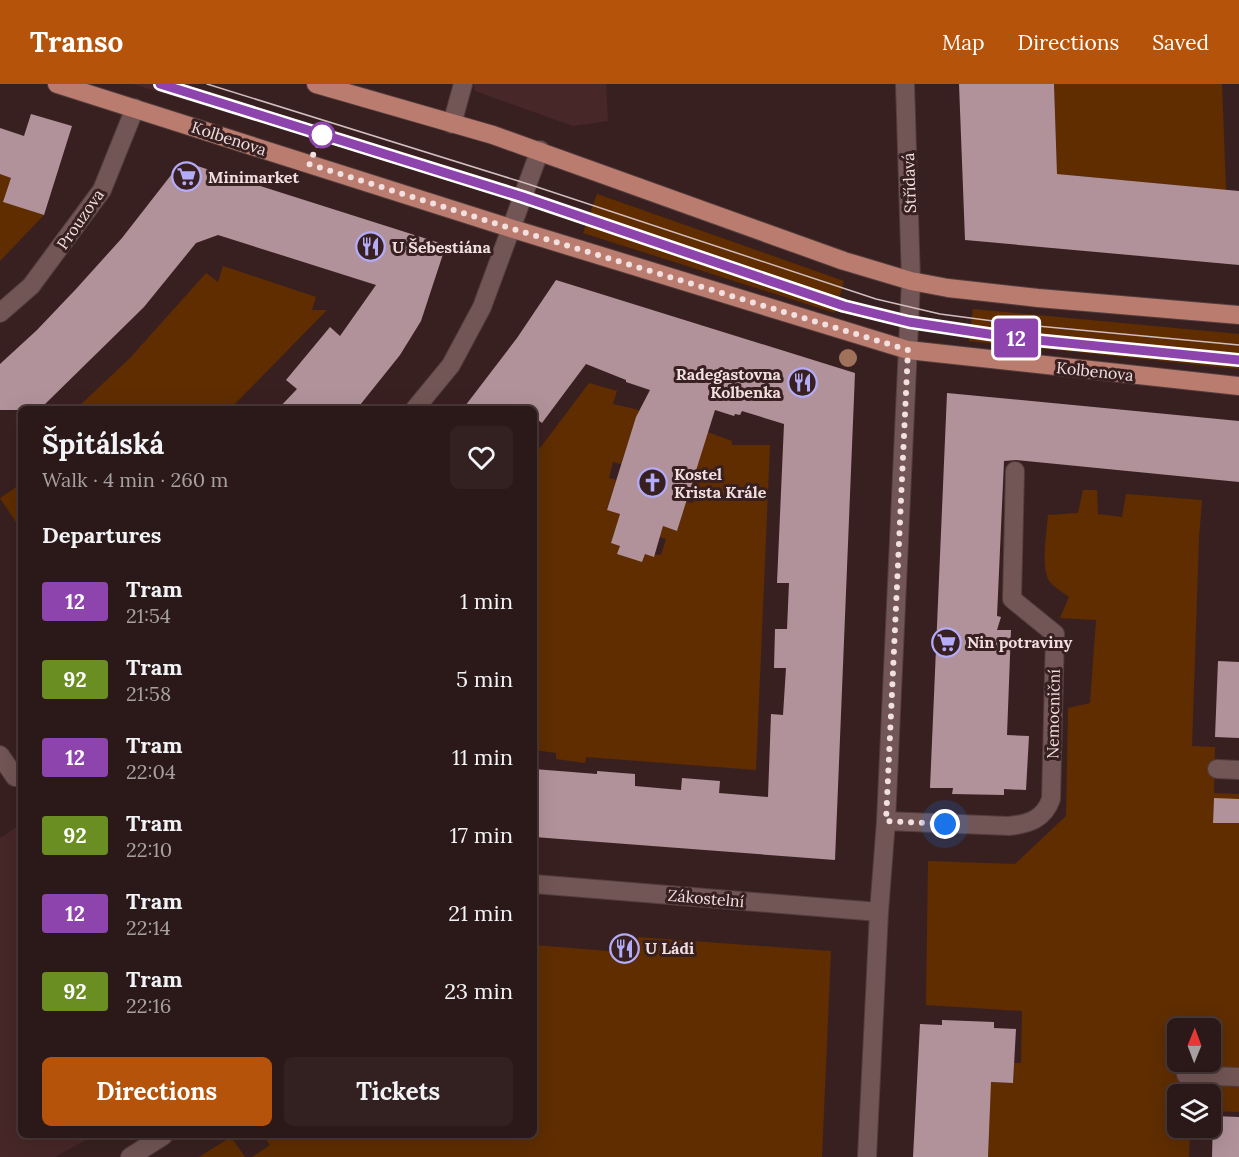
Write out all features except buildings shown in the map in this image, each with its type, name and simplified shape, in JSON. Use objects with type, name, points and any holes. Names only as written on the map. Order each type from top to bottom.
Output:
[{"type":"main road","name":"Kolbenova","points":[[57,84],[510,228],[908,350],[1239,386]]},
{"type":"main road","points":[[316,84],[540,150],[844,261],[911,281],[948,288],[1038,298],[1239,315]]},
{"type":"street","points":[[452,124],[464,84]]},
{"type":"street","name":"Střídavá","points":[[905,84],[911,281]]},
{"type":"street","name":"Prouzova","points":[[0,313],[31,286],[102,190],[135,108]]},
{"type":"street","points":[[417,406],[451,364],[482,307],[540,150]]},
{"type":"street","points":[[867,1157],[879,912],[886,821],[911,281]]},
{"type":"street","name":"Nemocniční","points":[[886,821],[1009,826],[1023,825],[1037,819],[1047,810],[1051,799],[1055,634],[1012,599],[1015,471]]},
{"type":"street","points":[[0,755],[12,779]]},
{"type":"street","points":[[1217,769],[1239,770]]},
{"type":"street","name":"Zákostelní","points":[[537,884],[879,912]]},
{"type":"street","points":[[1186,1075],[1239,1077]]},
{"type":"street","points":[[130,1157],[142,1141]]},
{"type":"shaded area","points":[[133,84],[191,84],[185,100]]},
{"type":"shaded area","points":[[474,84],[606,84],[608,121],[573,126],[475,91]]},
{"type":"shaded area","points":[[1054,84],[1222,84],[1226,190],[1057,174]]},
{"type":"shaded area","points":[[0,174],[11,178],[4,202],[44,215],[0,261]]},
{"type":"shaded area","points":[[597,194],[844,281],[835,313],[583,233]]},
{"type":"shaded area","points":[[223,266],[316,297],[312,310],[327,310],[233,406],[79,406],[130,358],[206,273],[218,282]]},
{"type":"shaded area","points":[[973,309],[1239,334],[1239,369],[969,341]]},
{"type":"shaded area","points":[[589,383],[617,391],[613,404],[639,410],[621,464],[613,462],[609,478],[616,480],[607,509],[620,514],[611,543],[620,546],[618,554],[642,562],[645,554],[661,555],[666,539],[660,537],[663,526],[677,531],[686,502],[693,503],[698,488],[691,486],[705,431],[732,441],[732,445],[770,445],[756,770],[586,757],[585,763],[556,759],[556,753],[537,750],[537,452]]},
{"type":"shaded area","points":[[18,486],[18,525],[0,498]]},
{"type":"shaded area","points":[[1083,490],[1097,490],[1098,514],[1122,517],[1126,494],[1202,500],[1192,746],[1215,747],[1214,793],[1239,794],[1239,799],[1214,799],[1213,822],[1239,823],[1239,1112],[1221,1111],[1221,1084],[1167,1084],[1167,1138],[1190,1138],[1189,1157],[988,1157],[989,1082],[1013,1083],[1014,1063],[1021,1063],[1022,1011],[926,1005],[928,861],[1015,864],[1066,816],[1068,708],[1090,703],[1096,620],[1060,618],[1069,597],[1050,582],[1047,576],[1045,550],[1048,515],[1078,513]]},
{"type":"shaded area","points":[[18,826],[18,1138],[89,1138],[55,1157],[0,1157],[0,838]]},
{"type":"shaded area","points":[[638,937],[831,951],[822,1157],[252,1157],[270,1145],[265,1138],[537,1138],[537,945],[620,952],[619,958],[635,959]]},
{"type":"shaded area","points":[[232,1138],[245,1157],[199,1157]]},
{"type":"tram line","points":[[160,84],[523,197],[844,306],[909,322],[1015,337],[1239,360]]},
{"type":"tram line","name":"12","points":[[160,84],[523,197],[844,306],[909,322],[1015,338],[1239,360]]},
{"type":"tram line","points":[[207,84],[528,184],[876,299],[940,314],[1016,324],[1239,345]]},
{"type":"place","name":"Minimarket","points":[[187,177]]},
{"type":"place","name":"U Šebestiána","points":[[371,247]]},
{"type":"place","name":"Radegastovna Kolbenka","points":[[802,383]]},
{"type":"place","name":"Kostel Krista Krále","points":[[653,483]]},
{"type":"place","name":"Nin potraviny","points":[[946,642]]},
{"type":"place","name":"U Ládi","points":[[624,948]]},
{"type":"route","points":[[322,135],[309,164],[908,350],[886,821],[945,824]]}]
